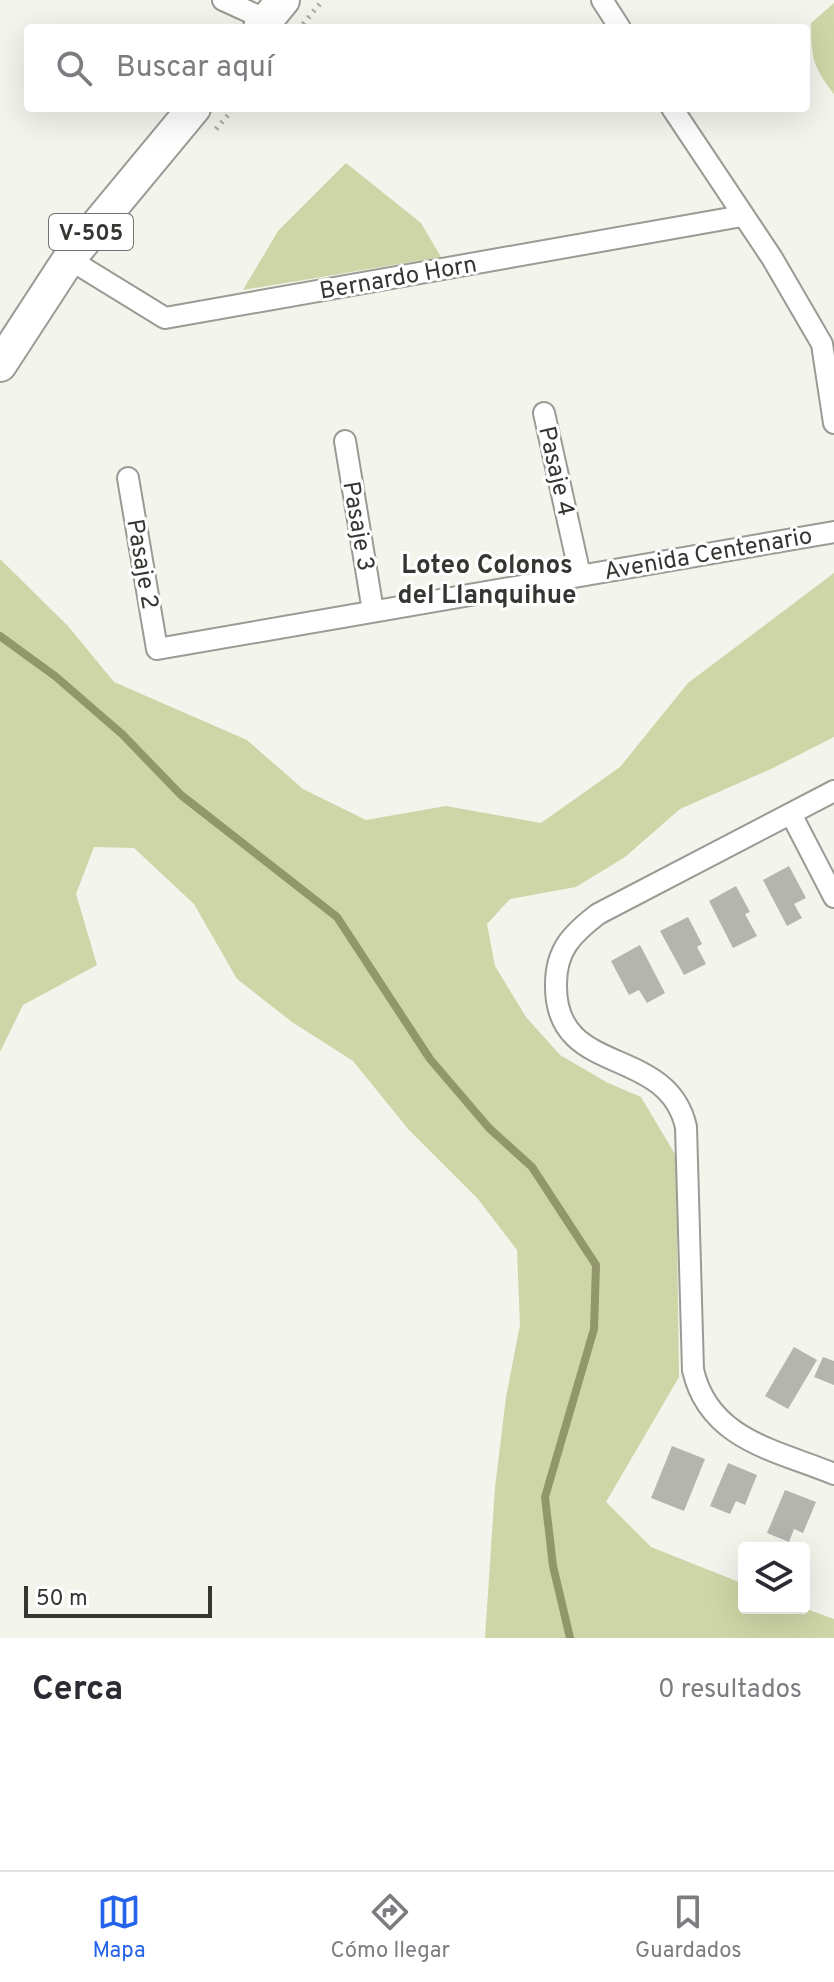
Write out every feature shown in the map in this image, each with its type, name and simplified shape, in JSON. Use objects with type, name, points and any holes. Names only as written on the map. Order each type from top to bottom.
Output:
[{"type":"main road","name":"V-505","points":[[0,365],[69,259],[191,112]]},
{"type":"street","points":[[223,0],[270,16]]},
{"type":"street","points":[[602,0],[617,24]]},
{"type":"street","points":[[675,112],[772,258],[822,344],[834,423]]},
{"type":"street","name":"Bernardo Horn","points":[[69,259],[165,318],[742,216]]},
{"type":"street","name":"Pasaje 4","points":[[544,413],[580,575]]},
{"type":"street","name":"Pasaje 3","points":[[345,441],[373,611]]},
{"type":"street","name":"Pasaje 2","points":[[128,478],[157,649]]},
{"type":"street","name":"Avenida Centenario","points":[[157,649],[834,532]]},
{"type":"street","points":[[834,791],[598,914],[572,934],[563,950],[556,973],[555,1003],[567,1032],[586,1046],[663,1085],[677,1100],[683,1113],[687,1142],[693,1370],[703,1399],[723,1425],[738,1435],[834,1474]]},
{"type":"street","points":[[791,814],[834,897]]},
{"type":"path","points":[[303,24],[323,0]]},
{"type":"green space","points":[[834,3],[834,94],[815,61],[811,23]]},
{"type":"green space","points":[[346,163],[421,223],[441,257],[243,290],[278,231]]},
{"type":"green space","points":[[0,559],[68,626],[114,682],[247,740],[303,789],[366,820],[446,806],[541,823],[620,767],[688,683],[834,573],[834,737],[680,809],[625,857],[576,887],[510,899],[487,924],[495,966],[526,1017],[560,1055],[608,1083],[641,1097],[676,1156],[679,1377],[606,1502],[651,1547],[738,1582],[738,1614],[810,1614],[810,1610],[834,1619],[834,1638],[485,1638],[495,1488],[506,1397],[520,1325],[517,1250],[478,1199],[409,1130],[353,1061],[292,1022],[237,979],[194,904],[134,848],[94,847],[76,894],[97,965],[23,1005],[0,1052]]},
{"type":"building","points":[[789,866],[806,898],[794,904],[802,918],[787,926],[763,880]]},
{"type":"building","points":[[736,886],[750,912],[745,914],[757,936],[733,948],[709,901]]},
{"type":"building","points":[[688,917],[702,944],[697,947],[706,964],[684,975],[660,931]]},
{"type":"building","points":[[640,945],[665,993],[647,1003],[639,990],[629,995],[611,961]]},
{"type":"building","points":[[794,1347],[817,1360],[788,1409],[765,1396]]},
{"type":"building","points":[[823,1357],[834,1361],[834,1385],[814,1377]]},
{"type":"building","points":[[672,1446],[705,1459],[684,1511],[651,1498]]},
{"type":"building","points":[[728,1463],[757,1475],[745,1505],[736,1501],[730,1514],[710,1506]]},
{"type":"building","points":[[785,1490],[816,1502],[803,1533],[794,1529],[789,1542],[767,1533]]},
{"type":"waterway","points":[[0,636],[55,676],[122,734],[181,795],[337,917],[430,1059],[489,1128],[532,1167],[596,1265],[594,1329],[545,1497],[553,1566],[570,1638]]},
{"type":"district","name":"Loteo Colonos del Llanquihue","points":[[487,579]]}]
